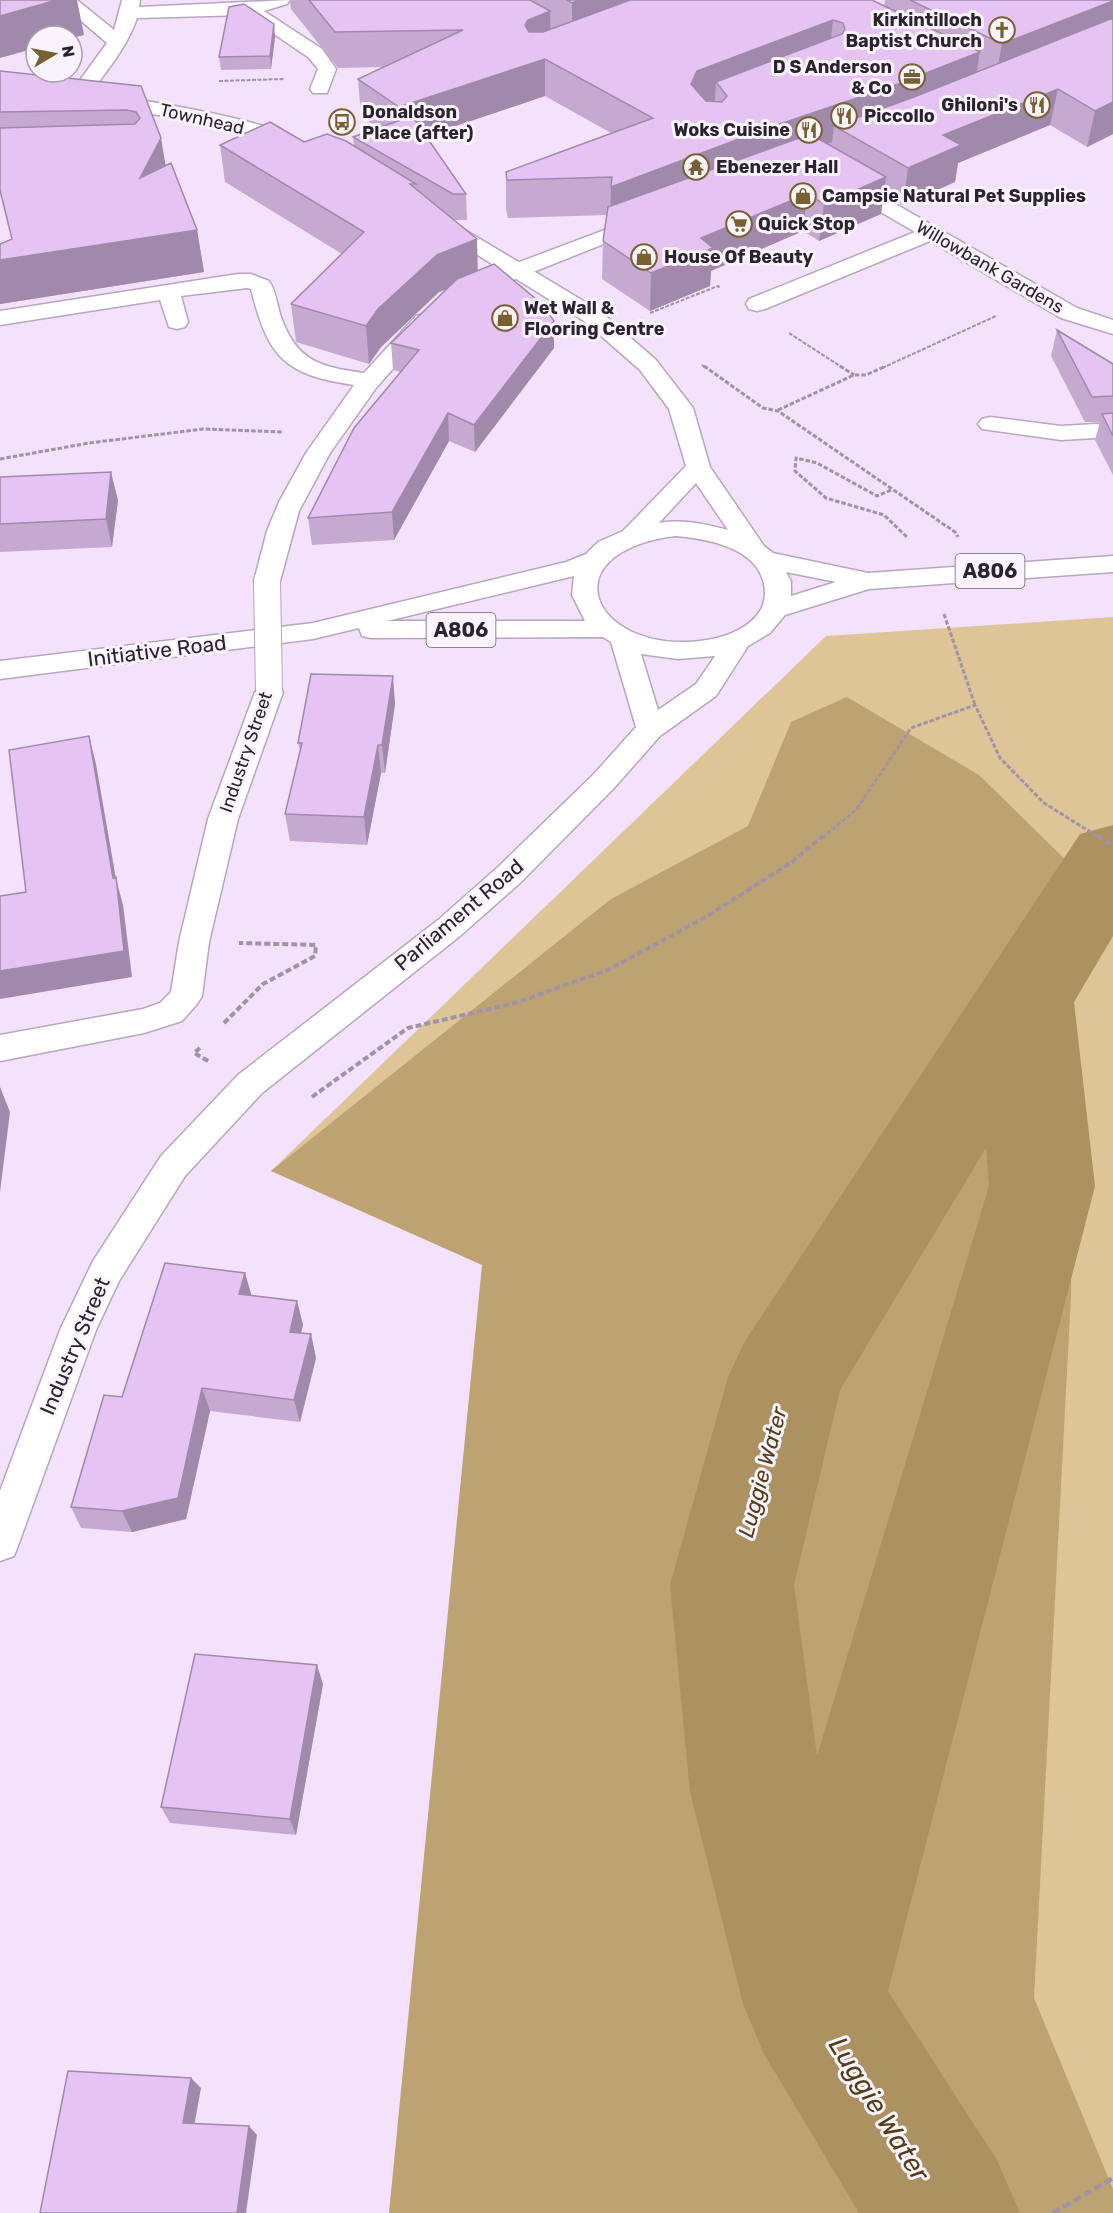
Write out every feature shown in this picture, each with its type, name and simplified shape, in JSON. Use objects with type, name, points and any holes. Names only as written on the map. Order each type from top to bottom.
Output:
[{"type":"main road","points":[[66,0],[116,41]]},
{"type":"main road","points":[[76,98],[116,41],[131,6],[250,9],[281,0]]},
{"type":"main road","points":[[250,9],[315,53],[327,69],[321,90]]},
{"type":"main road","name":"Townhead","points":[[53,98],[144,105],[210,118],[271,136],[314,154]]},
{"type":"main road","name":"Willowbank Gardens","points":[[828,173],[1069,313],[1113,327]]},
{"type":"main road","points":[[421,212],[592,316],[648,366],[681,408],[698,467],[759,554],[772,568],[779,588],[776,609],[761,627],[738,641],[700,650],[680,651],[659,648],[615,633],[595,616],[587,602],[584,588],[586,573],[594,560],[618,542],[633,535],[664,529],[696,529],[738,541],[759,554]]},
{"type":"main road","points":[[466,291],[667,213]]},
{"type":"main road","points":[[757,304],[932,233]]},
{"type":"main road","points":[[0,318],[238,281],[251,281],[261,286],[265,303],[285,350],[307,367],[371,381]]},
{"type":"main road","points":[[169,293],[177,322]]},
{"type":"main road","name":"Industry Street","points":[[0,1048],[144,1022],[171,1012],[186,996],[194,942],[223,819],[269,692],[267,581],[290,503],[331,434],[391,354],[442,305]]},
{"type":"main road","points":[[990,424],[1061,433],[1113,430]]},
{"type":"main road","points":[[633,535],[698,467]]},
{"type":"main road","name":"A806","points":[[759,554],[867,581]]},
{"type":"main road","name":"A806","points":[[313,631],[574,568],[594,560]]},
{"type":"main road","name":"A806","points":[[776,609],[867,581],[978,571],[1113,564]]},
{"type":"main road","name":"A806","points":[[313,631],[615,633]]},
{"type":"main road","name":"Initiative Road","points":[[0,670],[313,631]]},
{"type":"main road","points":[[615,633],[650,729]]},
{"type":"main road","name":"Parliament Road","points":[[250,1084],[449,928],[509,875],[604,781],[650,729],[706,690],[738,641]]},
{"type":"main road","name":"Industry Street","points":[[0,1544],[78,1330],[105,1272],[173,1166],[250,1084]]},
{"type":"path","points":[[778,411],[854,375],[866,375],[1040,296]]},
{"type":"path","points":[[820,353],[827,350]]},
{"type":"path","points":[[698,363],[763,408],[778,411],[955,532],[978,571]]},
{"type":"path","points":[[0,459],[89,443],[203,429],[331,434]]},
{"type":"path","points":[[891,490],[877,496],[809,458],[796,458],[795,471],[826,498],[884,515],[911,541]]},
{"type":"path","points":[[944,614],[975,705],[1000,758],[1044,803],[1113,846]]},
{"type":"path","points":[[202,1046],[194,1053],[294,1109],[408,1028],[515,1003],[608,970],[706,917],[792,862],[856,810],[911,728],[975,705]]},
{"type":"path","points":[[194,942],[316,945],[315,956],[263,984],[217,1030]]},
{"type":"path","points":[[1053,2213],[1113,2178]]},
{"type":"shaded area","points":[[1113,617],[1113,2213],[857,2213],[835,1166],[271,1171],[826,636]]},
{"type":"shaded area","points":[[847,697],[979,775],[1074,868],[1071,1296],[1034,1998],[1113,2189],[1113,2213],[389,2213],[482,1265],[271,1171],[611,899],[748,826],[791,722]]},
{"type":"building","points":[[0,0],[57,0],[0,16]]},
{"type":"building","points":[[309,0],[530,0],[550,11],[528,20],[525,25],[529,32],[543,32],[630,0],[872,0],[980,52],[898,84],[771,127],[611,187],[612,177],[507,180],[506,172],[653,118],[545,59],[399,107],[358,79],[463,30],[335,32]],"holes":[[[833,20],[843,23],[845,29],[842,34],[716,82],[727,96],[722,102],[706,101],[691,84],[697,71]]]},
{"type":"building","points":[[910,0],[1113,0],[1113,1],[1002,44]]},
{"type":"building","points":[[244,4],[274,24],[270,56],[219,57],[229,7]]},
{"type":"building","points":[[1113,18],[1113,102],[1095,111],[1058,89],[943,135],[961,145],[908,168],[834,126],[914,97]]},
{"type":"building","points":[[0,71],[24,74],[24,84],[84,84],[84,80],[141,86],[161,138],[140,178],[171,163],[197,230],[0,260],[0,244],[12,239],[0,190],[0,128],[135,124],[140,118],[136,112],[127,110],[0,112]]},
{"type":"building","points":[[412,116],[466,194],[453,194],[353,137]]},
{"type":"building","points":[[270,122],[304,142],[327,134],[346,141],[416,184],[410,184],[477,239],[437,255],[378,309],[366,326],[291,304],[364,232],[220,145]]},
{"type":"building","points":[[810,134],[886,177],[824,204],[807,194],[701,238],[713,248],[651,273],[603,241],[608,207]]},
{"type":"building","points":[[494,264],[542,304],[554,321],[474,425],[448,413],[392,512],[308,518],[354,428],[419,350],[391,343],[457,279]]},
{"type":"building","points":[[1057,330],[1113,364],[1113,396],[1092,397]]},
{"type":"building","points":[[1113,413],[1113,436],[1102,414]]},
{"type":"building","points":[[111,472],[106,519],[0,524],[0,477]]},
{"type":"building","points":[[311,674],[393,676],[382,745],[378,745],[364,817],[285,814],[302,743],[298,743]]},
{"type":"building","points":[[89,736],[113,878],[116,877],[124,951],[0,971],[0,896],[26,892],[9,750]]},
{"type":"building","points":[[165,1263],[245,1273],[239,1294],[297,1301],[290,1332],[311,1334],[294,1400],[202,1388],[178,1498],[122,1511],[71,1507],[104,1395],[122,1397]]},
{"type":"building","points":[[195,1654],[317,1665],[290,1819],[161,1807]]},
{"type":"building","points":[[68,2071],[191,2078],[183,2123],[249,2126],[237,2213],[40,2213]]},
{"type":"waterway","name":"Luggie Water","points":[[1024,999],[1113,858]]},
{"type":"waterway","name":"Luggie Water","points":[[814,2004],[756,1792],[732,1585],[786,1377],[1024,999]]},
{"type":"waterway","name":"Luggie Water","points":[[814,2004],[1042,1186],[1024,999]]},
{"type":"waterway","name":"Luggie Water","points":[[814,2004],[944,2213]]},
{"type":"place","name":"Kirkintilloch Baptist Church","points":[[1002,30]]},
{"type":"place","name":"D S Anderson & Co","points":[[912,77]]},
{"type":"place","name":"Ghiloni's","points":[[1037,105]]},
{"type":"place","name":"Piccollo","points":[[844,116]]},
{"type":"place","name":"Donaldson Place (after)","points":[[342,122]]},
{"type":"place","name":"Woks Cuisine","points":[[809,130]]},
{"type":"place","name":"Ebenezer Hall","points":[[696,167]]},
{"type":"place","name":"Campsie Natural Pet Supplies","points":[[803,196]]},
{"type":"place","name":"Quick Stop","points":[[739,224]]},
{"type":"place","name":"House Of Beauty","points":[[644,257]]},
{"type":"place","name":"Wet Wall & Flooring Centre","points":[[505,318]]}]
